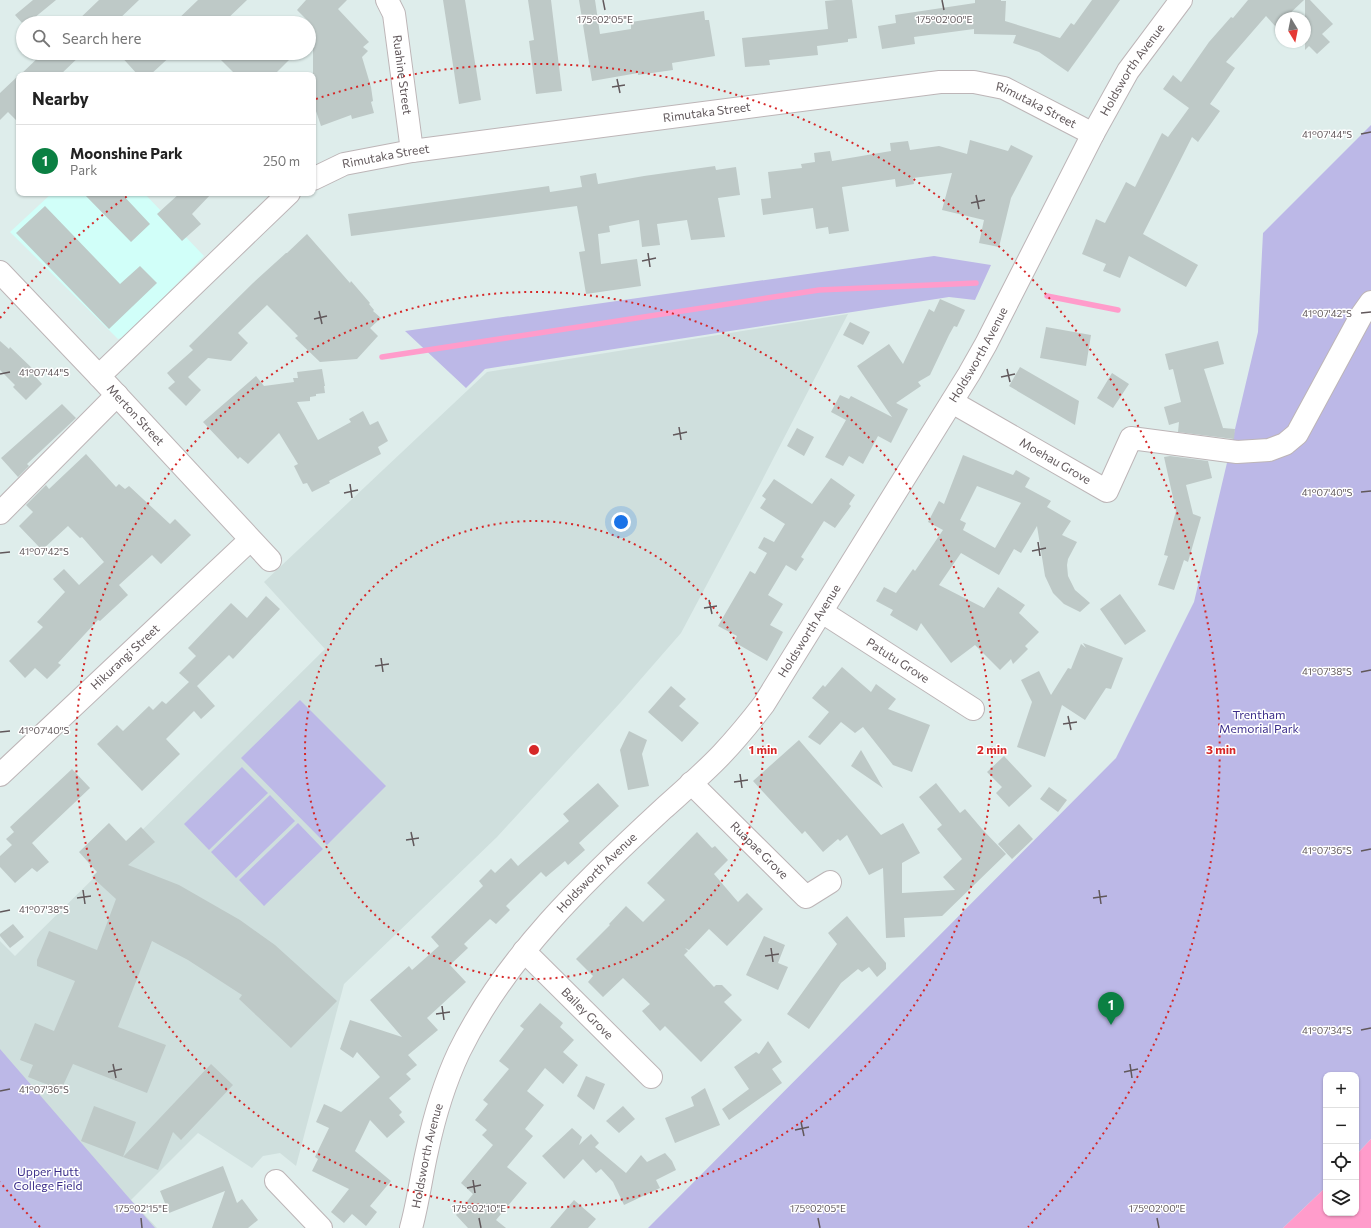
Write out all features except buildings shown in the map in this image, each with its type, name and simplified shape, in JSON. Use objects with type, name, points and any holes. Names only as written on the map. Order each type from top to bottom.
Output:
[{"type":"street","name":"Ruahine Street","points":[[387,0],[394,14],[412,151]]},
{"type":"street","name":"Holdsworth Avenue","points":[[411,1228],[427,1150],[439,1105],[448,1080],[458,1054],[503,978],[524,951],[583,886],[722,754],[744,730],[764,704],[952,402],[986,344],[1093,134],[1128,71],[1181,0]]},
{"type":"street","name":"Rimutaka Street","points":[[316,178],[344,164],[412,151],[956,81],[974,82],[1004,88],[1093,134]]},
{"type":"street","points":[[99,376],[285,196]]},
{"type":"street","name":"Merton Street","points":[[4,284],[99,376],[270,560]]},
{"type":"street","name":"Moehau Grove","points":[[952,402],[1107,491],[1132,438],[1237,452],[1269,450],[1285,444],[1297,434],[1361,316],[1371,302]]},
{"type":"street","points":[[0,513],[117,395]]},
{"type":"street","name":"Hikurangi Street","points":[[0,775],[250,540]]},
{"type":"street","name":"Patutu Grove","points":[[822,612],[973,709]]},
{"type":"street","name":"Ruapae Grove","points":[[691,784],[806,897],[830,882]]},
{"type":"street","name":"Bailey Grove","points":[[524,951],[651,1077]]},
{"type":"street","points":[[276,1181],[321,1228]]},
{"type":"shaded area","points":[[49,196],[147,196],[204,256],[126,336],[118,339],[10,232]]},
{"type":"shaded area","points":[[848,314],[681,633],[620,703],[497,837],[344,984],[296,1166],[280,1153],[263,1156],[252,1168],[198,1133],[131,1200],[157,1228],[0,1228],[0,941],[15,956],[325,649],[264,582],[487,372]]},
{"type":"shaded area","points":[[1371,1139],[1371,1228],[1283,1228],[1323,1190],[1323,1216],[1359,1216],[1359,1152]]},
{"type":"green space","name":"Trentham Memorial Park","points":[[1371,125],[1371,1139],[1359,1152],[1359,1072],[1323,1072],[1323,1190],[1283,1228],[648,1228],[1116,758],[1194,602],[1258,332],[1263,233]]},
{"type":"green space","points":[[934,256],[991,265],[975,300],[949,297],[485,369],[466,388],[405,331]]},
{"type":"green space","points":[[300,700],[386,786],[327,845],[241,758]]},
{"type":"green space","points":[[242,767],[268,793],[209,850],[184,824]]},
{"type":"green space","points":[[270,795],[295,821],[236,878],[211,852]]},
{"type":"green space","points":[[298,823],[323,849],[264,906],[239,880]]},
{"type":"green space","name":"Upper Hutt College Field","points":[[0,1049],[155,1228],[0,1228]]},
{"type":"waterway","points":[[382,357],[819,290],[976,283]]},
{"type":"waterway","points":[[1047,296],[1118,310]]},
{"type":"place","name":"Moonshine Park","points":[[1111,1025]]}]
